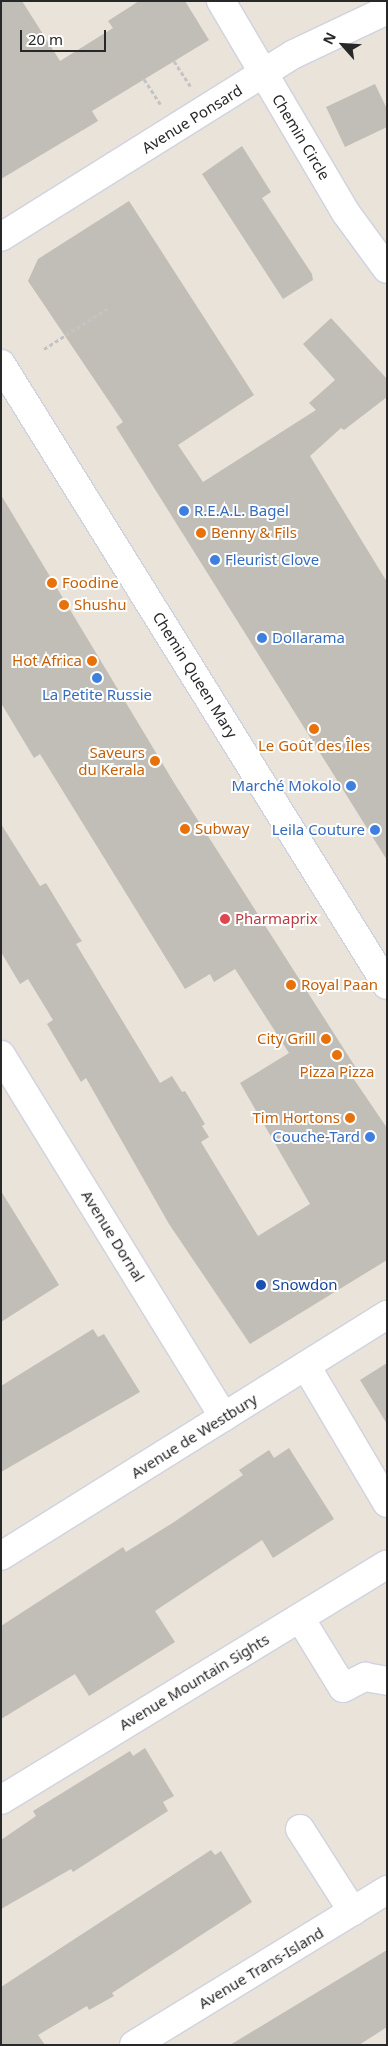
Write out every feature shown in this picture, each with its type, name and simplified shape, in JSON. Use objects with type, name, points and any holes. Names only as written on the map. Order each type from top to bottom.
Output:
[{"type":"street","name":"Chemin Circle","points":[[220,1],[346,213],[387,269]]},
{"type":"street","name":"Avenue Ponsard","points":[[1,237],[263,74],[342,29],[387,10]]},
{"type":"street","name":"Chemin Queen Mary","points":[[3,370],[387,985]]},
{"type":"street","name":"Avenue Dornal","points":[[1,1055],[224,1417]]},
{"type":"street","name":"Avenue de Westbury","points":[[1,1556],[387,1315]]},
{"type":"street","points":[[306,1366],[387,1504]]},
{"type":"street","name":"Avenue Mountain Sights","points":[[1,1800],[387,1564]]},
{"type":"street","points":[[300,1618],[343,1688],[365,1677],[387,1681]]},
{"type":"street","points":[[300,1829],[353,1912]]},
{"type":"street","name":"Avenue Trans-Island","points":[[134,2045],[387,1890]]},
{"type":"path","points":[[174,61],[190,86]]},
{"type":"path","points":[[144,80],[161,105]]},
{"type":"path","points":[[44,349],[110,307]]},
{"type":"building","points":[[1,1],[22,1],[60,61],[113,28],[108,21],[139,1],[185,1],[209,40],[92,111],[98,121],[1,179]]},
{"type":"building","points":[[375,84],[387,109],[387,127],[345,147],[326,107]]},
{"type":"building","points":[[242,146],[271,192],[262,198],[312,274],[313,280],[283,299],[202,174]]},
{"type":"building","points":[[129,201],[254,395],[178,445],[203,482],[316,410],[309,403],[335,380],[303,344],[331,318],[387,379],[387,397],[344,430],[341,428],[310,456],[387,582],[387,860],[116,427],[123,422],[28,281],[38,259]]},
{"type":"building","points":[[1,495],[176,786],[356,1068],[349,1072],[387,1128],[387,1260],[250,1344],[169,1224],[86,1078],[81,1082],[47,1024],[53,1020],[28,979],[20,984],[1,952],[1,824],[40,886],[46,883],[82,941],[76,944],[160,1083],[172,1076],[182,1092],[185,1091],[205,1124],[202,1126],[209,1137],[201,1142],[258,1236],[310,1204],[240,1083],[289,1053],[235,969],[214,982],[210,974],[185,989],[40,754],[34,758],[1,703]]},
{"type":"building","points":[[1,1191],[59,1285],[1,1322]]},
{"type":"building","points":[[93,1329],[98,1337],[104,1334],[140,1392],[1,1472],[1,1386]]},
{"type":"building","points":[[387,1363],[387,1424],[360,1380]]},
{"type":"building","points":[[289,1448],[334,1519],[273,1558],[262,1540],[155,1611],[175,1642],[89,1696],[75,1674],[1,1719],[1,1626],[123,1547],[126,1552],[174,1522],[243,1475],[239,1470],[269,1450],[274,1458]]},
{"type":"building","points":[[145,1748],[174,1796],[163,1802],[168,1811],[73,1872],[71,1869],[1,1909],[1,1840],[36,1816],[33,1811],[130,1751],[133,1756]]},
{"type":"building","points":[[211,1850],[215,1855],[221,1851],[252,1902],[112,1993],[114,1996],[89,2010],[87,2006],[38,2035],[45,2045],[1,2045],[1,1987]]},
{"type":"building","points":[[387,1950],[387,2027],[359,2045],[230,2045]]},
{"type":"place","name":"R.E.A.L. Bagel","points":[[184,511]]},
{"type":"place","name":"Benny & Fils","points":[[201,533]]},
{"type":"place","name":"Fleurist Clove","points":[[215,560]]},
{"type":"place","name":"Foodine","points":[[52,583]]},
{"type":"place","name":"Shushu","points":[[64,605]]},
{"type":"place","name":"Dollarama","points":[[262,638]]},
{"type":"place","name":"Hot Africa","points":[[92,661]]},
{"type":"place","name":"La Petite Russie","points":[[97,678]]},
{"type":"place","name":"Le Goût des Îles","points":[[314,729]]},
{"type":"place","name":"Saveurs du Kerala","points":[[155,761]]},
{"type":"place","name":"Marché Mokolo","points":[[351,786]]},
{"type":"place","name":"Subway","points":[[185,829]]},
{"type":"place","name":"Leila Couture","points":[[375,830]]},
{"type":"place","name":"Pharmaprix","points":[[225,919]]},
{"type":"place","name":"Royal Paan","points":[[291,985]]},
{"type":"place","name":"City Grill","points":[[326,1039]]},
{"type":"place","name":"Pizza Pizza","points":[[337,1055]]},
{"type":"place","name":"Tim Hortons","points":[[350,1118]]},
{"type":"place","name":"Couche-Tard","points":[[370,1137]]},
{"type":"place","name":"Snowdon","points":[[261,1285]]}]
